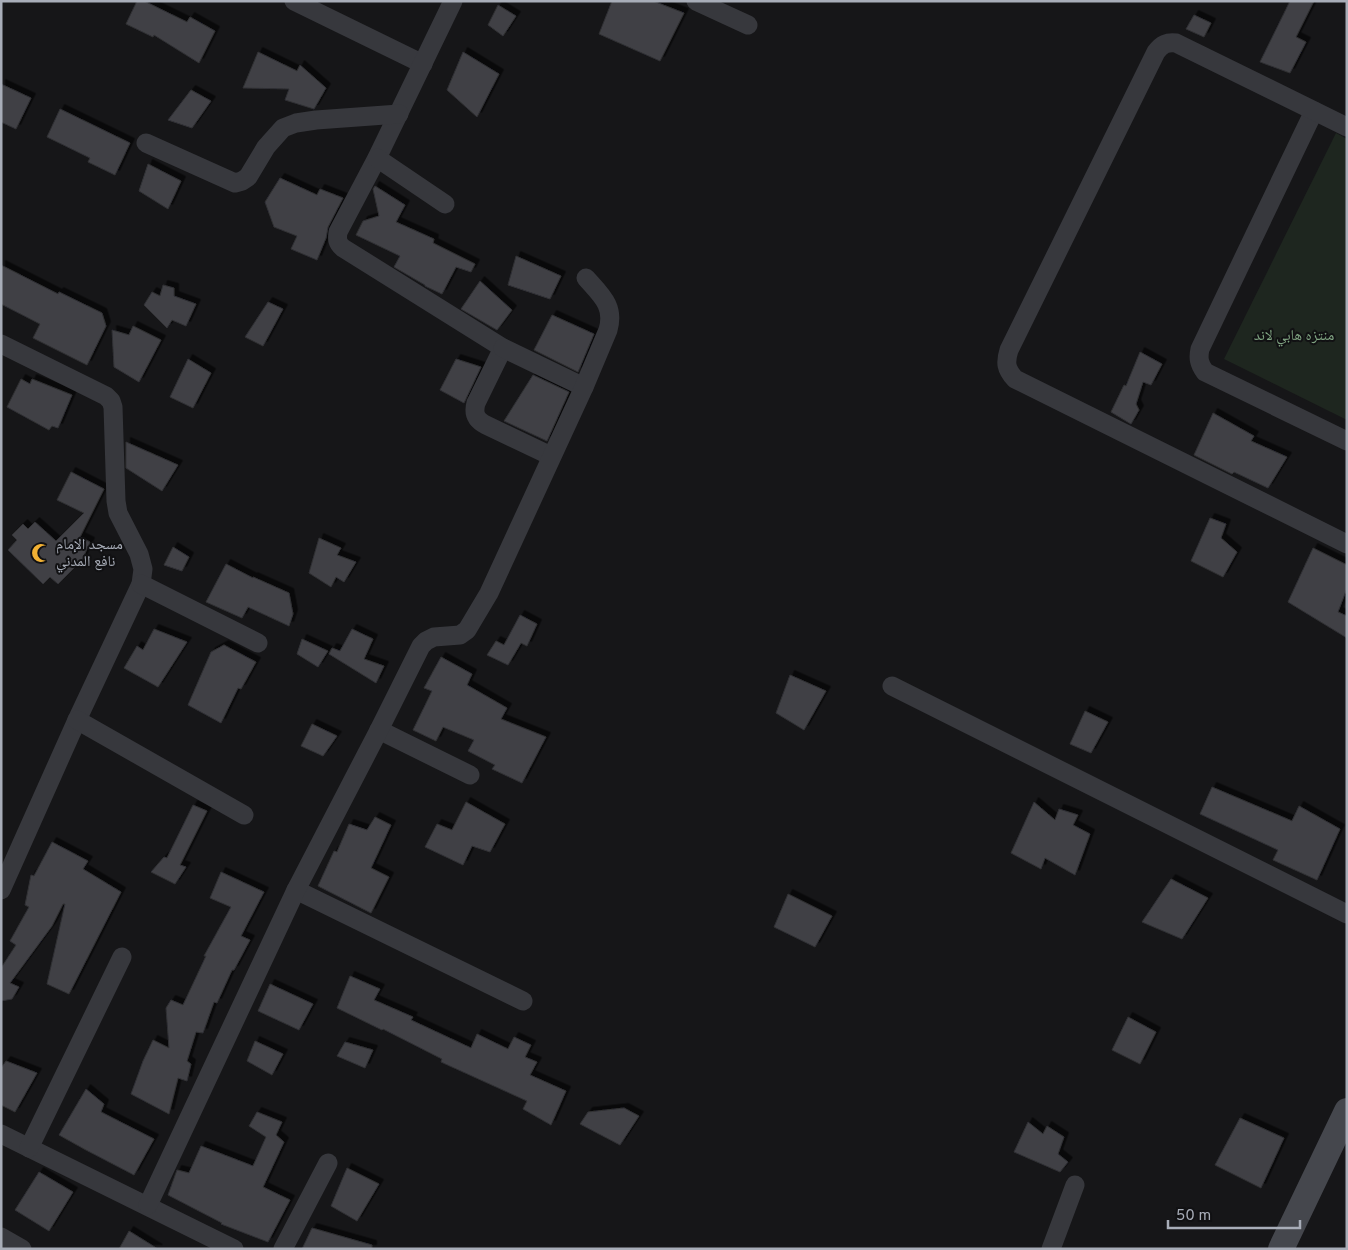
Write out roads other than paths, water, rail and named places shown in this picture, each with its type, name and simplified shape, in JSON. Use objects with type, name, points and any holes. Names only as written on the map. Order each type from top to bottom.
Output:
[{"type":"main road","points":[[1281,1249],[1347,1111]]},
{"type":"street","points":[[294,1],[423,64]]},
{"type":"street","points":[[453,1],[399,114],[338,232],[338,244],[503,348],[584,388]]},
{"type":"street","points":[[696,1],[748,26]]},
{"type":"street","points":[[1347,127],[1176,43],[1168,42],[1162,45],[1156,52],[1009,350],[1006,360],[1006,366],[1015,379],[1347,544]]},
{"type":"street","points":[[1314,111],[1200,349],[1199,361],[1205,372],[1347,441]]},
{"type":"street","points":[[146,143],[235,183],[248,177],[266,147],[283,128],[296,123],[316,120],[399,114]]},
{"type":"street","points":[[377,158],[445,204]]},
{"type":"street","points":[[148,1206],[296,890],[421,646],[434,637],[460,635],[467,630],[490,593],[584,388],[611,321],[610,310],[601,295],[586,278]]},
{"type":"street","points":[[1,344],[106,396],[111,401],[113,407],[118,512],[143,568],[141,584],[77,720],[1,890]]},
{"type":"street","points":[[503,348],[476,403],[474,411],[476,416],[479,421],[486,425],[552,456]]},
{"type":"street","points":[[141,584],[258,643]]},
{"type":"street","points":[[892,686],[1347,914]]},
{"type":"street","points":[[77,720],[244,814]]},
{"type":"street","points":[[379,730],[470,775]]},
{"type":"street","points":[[296,890],[523,1001]]},
{"type":"street","points":[[29,1148],[122,957]]},
{"type":"street","points":[[1,1134],[232,1248]]},
{"type":"street","points":[[283,1249],[328,1163]]},
{"type":"street","points":[[1051,1249],[1075,1185]]},
{"type":"street","points":[[1,1237],[22,1249]]},
{"type":"place","name":"مسجد الإمام نافع المدني","points":[[41,553]]},
{"type":"park label","name":"منتزه هابي لاند","points":[[1294,335]]}]
